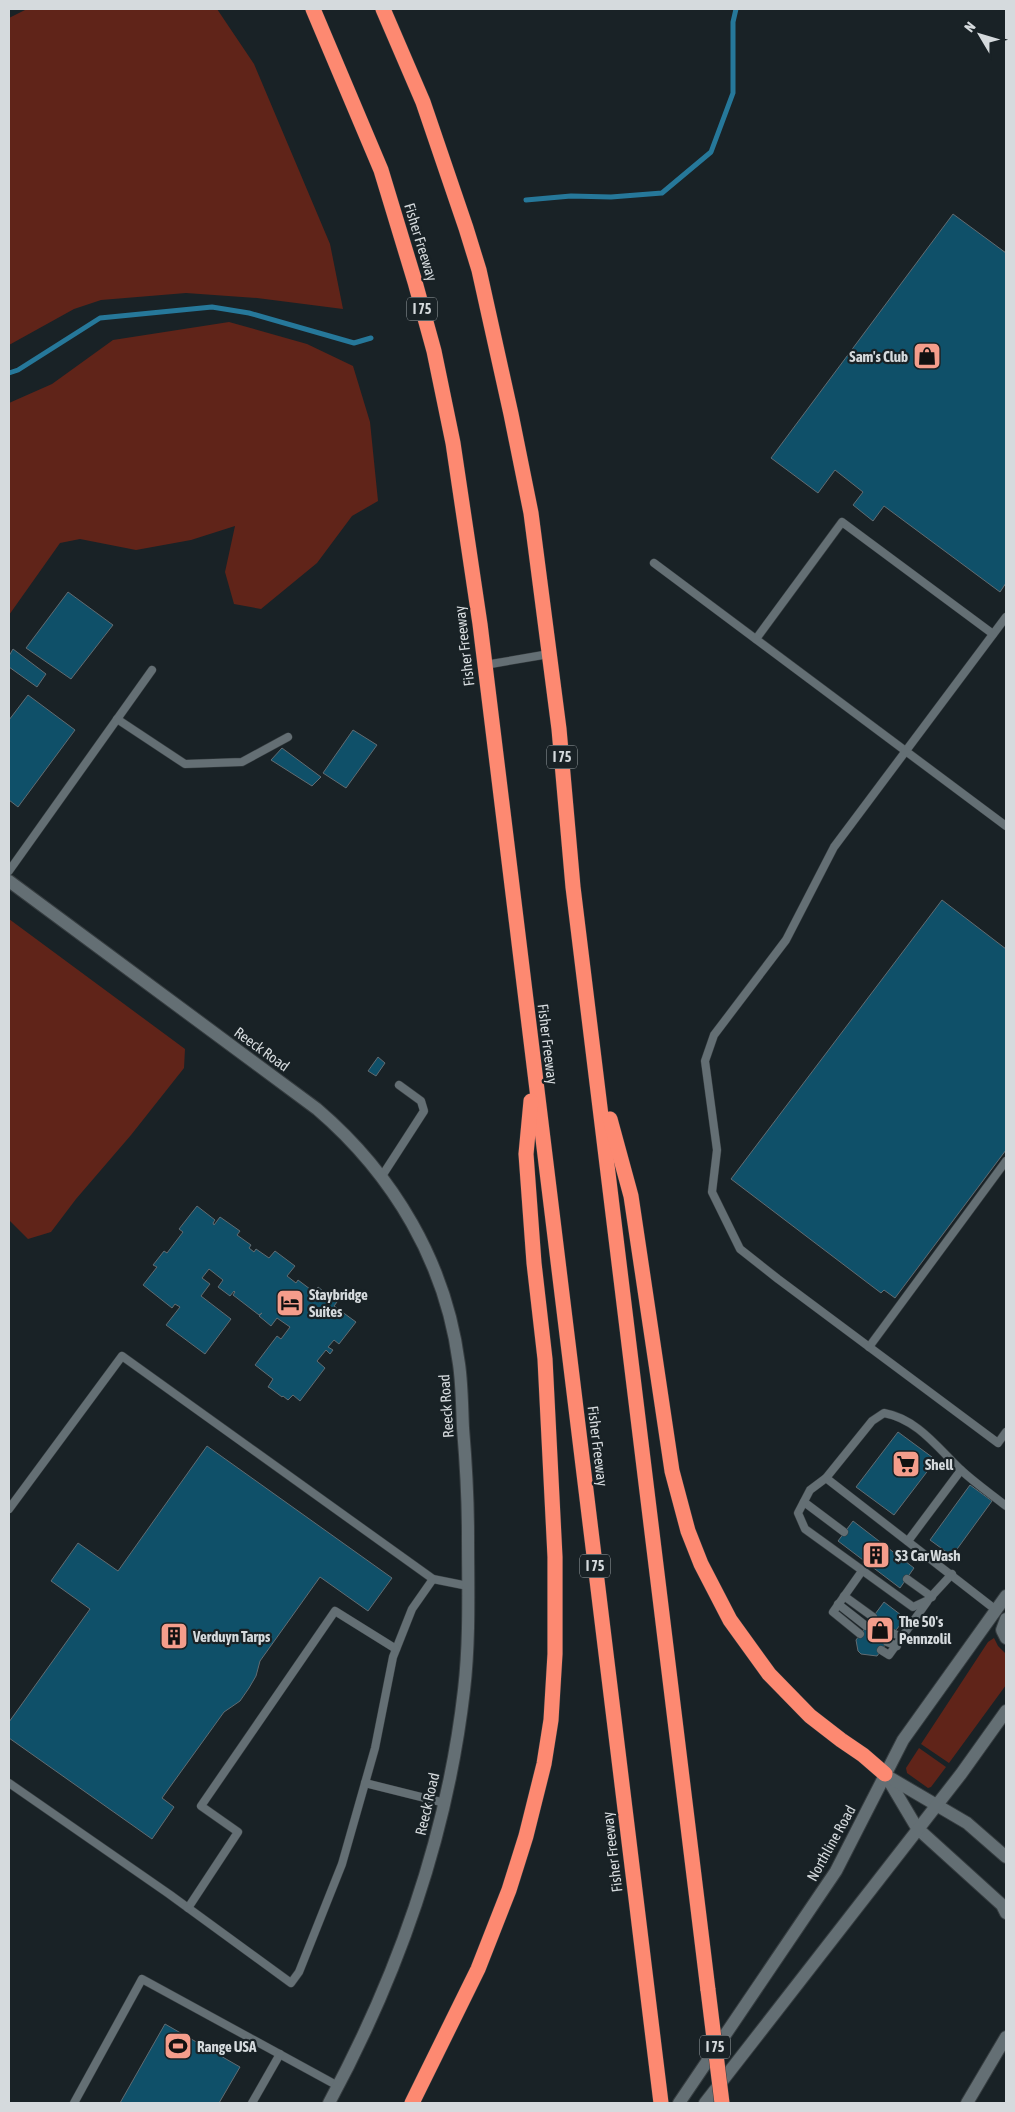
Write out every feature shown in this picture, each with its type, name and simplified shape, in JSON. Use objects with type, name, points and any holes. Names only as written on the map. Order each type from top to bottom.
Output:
[{"type":"highway","name":"Fisher Freeway","points":[[313,9],[380,170],[404,243],[434,351],[455,452],[485,665],[661,2103]]},
{"type":"highway","name":"I 75","points":[[383,9],[423,102],[442,154],[479,270],[531,513],[559,729],[573,887],[722,2103]]},
{"type":"highway","points":[[596,1068],[631,1196],[672,1472],[688,1531],[701,1564],[730,1620],[769,1674],[810,1716],[841,1740],[864,1754],[885,1774]]},
{"type":"highway","points":[[412,2103],[478,1968],[509,1890],[544,1764],[551,1720],[555,1654],[556,1557],[545,1359],[534,1264],[526,1154],[534,1070]]},
{"type":"main road","name":"Reeck Road","points":[[9,881],[317,1109],[356,1145],[382,1176],[404,1208],[428,1254],[451,1321],[459,1364],[468,1494],[468,1586],[464,1687],[456,1745],[445,1803],[431,1860],[398,1957],[376,2012],[329,2103]]},
{"type":"main road","name":"Northline Road","points":[[679,2103],[836,1871],[906,1737],[1006,1596]]},
{"type":"main road","points":[[1006,1619],[1002,1630],[1006,1638]]},
{"type":"main road","points":[[705,2103],[936,1805],[1006,1711]]},
{"type":"main road","points":[[885,1774],[967,1823],[1006,1857]]},
{"type":"main road","points":[[885,1774],[917,1828],[1002,1905],[1006,1913]]},
{"type":"main road","points":[[970,2101],[1006,2036]]},
{"type":"lane","points":[[756,639],[842,522],[993,634]]},
{"type":"lane","points":[[654,563],[1006,826]]},
{"type":"lane","points":[[1006,617],[834,847],[786,940],[714,1035],[705,1061],[717,1150],[712,1192],[740,1249],[998,1442],[1006,1432]]},
{"type":"lane","points":[[485,665],[549,654]]},
{"type":"lane","points":[[9,871],[152,670]]},
{"type":"lane","points":[[117,720],[185,764],[242,762],[288,737]]},
{"type":"lane","points":[[382,1176],[424,1111],[422,1101],[400,1085]]},
{"type":"lane","points":[[869,1347],[1006,1161]]},
{"type":"lane","points":[[9,1509],[122,1356],[432,1579],[468,1586]]},
{"type":"lane","points":[[930,1598],[913,1607],[805,1528],[798,1513],[810,1490],[826,1478],[872,1420],[884,1413],[898,1415],[922,1431],[962,1470],[1006,1506]]},
{"type":"lane","points":[[908,1541],[962,1470]]},
{"type":"lane","points":[[826,1478],[996,1610]]},
{"type":"lane","points":[[804,1502],[844,1532]]},
{"type":"lane","points":[[860,1634],[833,1612],[862,1571]]},
{"type":"lane","points":[[881,1650],[889,1655],[930,1598],[952,1574]]},
{"type":"lane","points":[[9,1783],[188,1908],[291,1983],[299,1972],[342,1864],[374,1748],[396,1649],[412,1609],[432,1579]]},
{"type":"lane","points":[[907,1579],[930,1598]]},
{"type":"lane","points":[[844,1596],[873,1617]]},
{"type":"lane","points":[[838,1604],[866,1626]]},
{"type":"lane","points":[[188,1908],[238,1832],[201,1806],[335,1611],[396,1649]]},
{"type":"lane","points":[[893,1634],[903,1638]]},
{"type":"lane","points":[[887,1642],[897,1646]]},
{"type":"lane","points":[[365,1783],[445,1803]]},
{"type":"lane","points":[[74,2103],[142,1979],[338,2086]]},
{"type":"lane","points":[[252,2103],[280,2054]]},
{"type":"shaded area","points":[[27,9],[217,9],[254,64],[330,244],[343,309],[257,298],[186,293],[101,300],[74,309],[9,345],[9,18]]},
{"type":"shaded area","points":[[229,322],[307,344],[353,366],[370,422],[378,501],[352,516],[317,563],[261,609],[234,604],[225,572],[235,526],[191,540],[136,550],[80,539],[60,543],[9,615],[9,403],[52,384],[113,340]]},
{"type":"shaded area","points":[[9,919],[185,1049],[184,1068],[51,1232],[28,1239],[9,1220]]},
{"type":"shaded area","points":[[994,1638],[998,1646],[1006,1654],[1006,1685],[949,1763],[921,1744],[988,1642]]},
{"type":"shaded area","points":[[919,1748],[946,1767],[931,1787],[928,1788],[907,1773],[906,1768]]},
{"type":"building","name":"Sam's Club","points":[[953,214],[1006,253],[1006,583],[1000,592],[884,506],[873,521],[853,505],[863,492],[835,470],[818,493],[771,458]]},
{"type":"building","points":[[68,592],[113,625],[71,679],[26,648]]},
{"type":"building","points":[[13,649],[46,674],[37,687],[9,667],[9,656]]},
{"type":"building","points":[[28,695],[75,730],[18,807],[9,800],[9,720]]},
{"type":"building","points":[[353,730],[377,745],[346,788],[323,773]]},
{"type":"building","points":[[282,748],[321,777],[312,786],[271,760]]},
{"type":"building","points":[[942,900],[1006,949],[1006,1150],[895,1298],[884,1290],[881,1293],[731,1179]]},
{"type":"building","points":[[378,1057],[385,1063],[376,1076],[368,1071]]},
{"type":"building","name":"Staybridge Suites","points":[[197,1206],[215,1220],[214,1225],[220,1217],[240,1231],[237,1235],[251,1245],[249,1248],[254,1252],[256,1249],[269,1258],[275,1251],[295,1266],[287,1276],[296,1283],[298,1280],[314,1292],[318,1287],[337,1302],[334,1306],[356,1322],[339,1344],[334,1340],[328,1347],[333,1350],[330,1354],[326,1350],[317,1361],[325,1368],[300,1401],[293,1395],[288,1400],[268,1387],[273,1379],[255,1365],[277,1336],[281,1339],[290,1327],[277,1318],[271,1326],[259,1316],[262,1313],[259,1315],[233,1295],[234,1291],[230,1296],[218,1287],[223,1280],[209,1269],[202,1278],[210,1284],[201,1296],[231,1319],[205,1354],[166,1325],[180,1307],[175,1304],[172,1308],[143,1285],[157,1267],[153,1265],[164,1251],[167,1253],[183,1232],[179,1229]]},
{"type":"building","points":[[898,1432],[936,1460],[894,1515],[856,1487]]},
{"type":"building","name":"Verduyn Tarps","points":[[207,1446],[392,1578],[368,1611],[320,1577],[260,1661],[256,1676],[240,1701],[224,1712],[162,1798],[174,1807],[152,1839],[9,1738],[9,1722],[90,1609],[51,1581],[78,1543],[118,1571]]},
{"type":"building","points":[[970,1485],[992,1501],[952,1556],[930,1540]]},
{"type":"building","name":"$3 Car Wash","points":[[853,1521],[914,1568],[900,1588],[838,1541]]},
{"type":"building","name":"The 50's Pennzolil","points":[[884,1602],[905,1618],[877,1656],[861,1654],[858,1651],[856,1640]]},
{"type":"building","name":"Range USA","points":[[165,2024],[240,2067],[219,2103],[120,2103]]},
{"type":"waterway","points":[[526,200],[571,196],[611,197],[662,193],[711,152],[733,93],[733,22],[736,9]]},
{"type":"waterway","points":[[9,373],[18,370],[100,318],[212,307],[249,313],[354,343],[371,338]]},
{"type":"place","name":"Sam's Club","points":[[927,356]]},
{"type":"place","name":"Staybridge Suites","points":[[290,1303]]},
{"type":"place","name":"Shell","points":[[906,1464]]},
{"type":"place","name":"$3 Car Wash","points":[[876,1555]]},
{"type":"place","name":"The 50's Pennzolil","points":[[880,1630]]},
{"type":"place","name":"Verduyn Tarps","points":[[174,1636]]},
{"type":"place","name":"Range USA","points":[[178,2046]]}]
